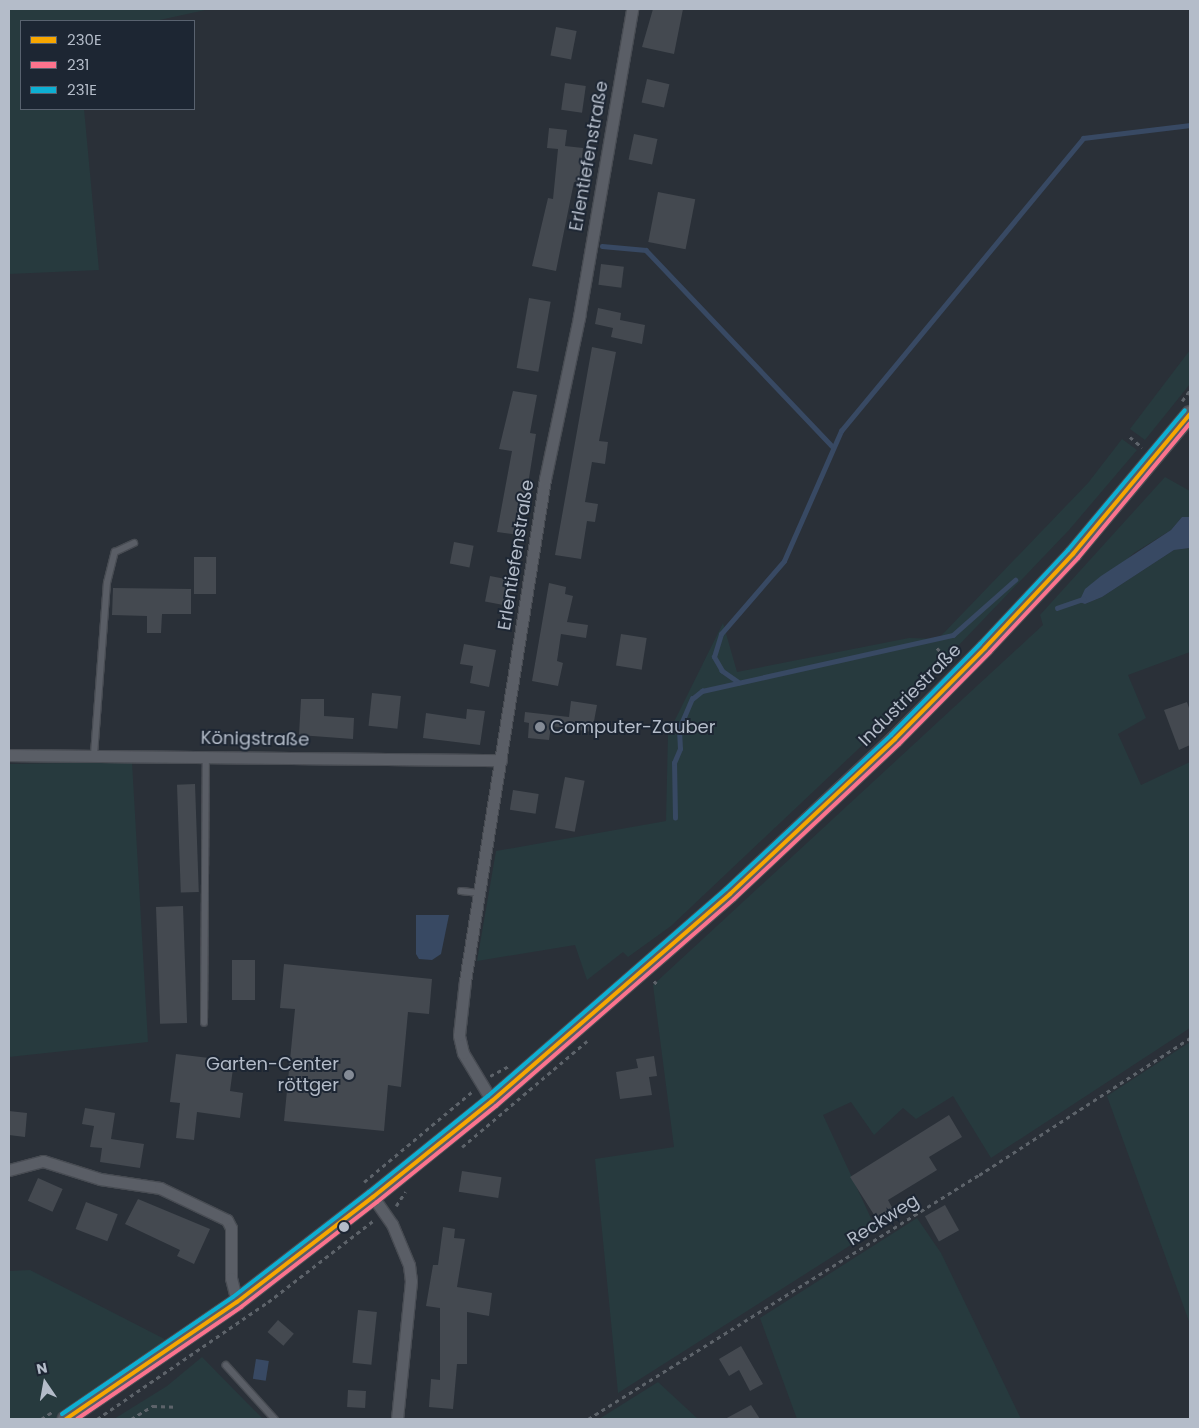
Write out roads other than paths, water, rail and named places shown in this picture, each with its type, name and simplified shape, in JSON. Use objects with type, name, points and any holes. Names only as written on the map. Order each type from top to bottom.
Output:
[{"type":"street","name":"Erlentiefenstraße","points":[[492,1102],[463,1053],[459,1035],[479,894],[545,478],[579,317],[632,9]]},
{"type":"street","name":"Industriestraße","points":[[61,1415],[236,1302],[373,1197],[492,1102],[786,843],[955,667],[1073,554],[1184,409]]},
{"type":"street","name":"Königstraße","points":[[9,755],[501,760]]},
{"type":"street","points":[[9,1170],[43,1161],[100,1179],[160,1188],[227,1220],[231,1228],[231,1278],[236,1302]]},
{"type":"street","points":[[373,1197],[392,1224],[409,1265],[411,1281],[397,1419]]},
{"type":"lane","points":[[94,755],[107,583],[115,552],[134,543]]},
{"type":"lane","points":[[204,1023],[206,756]]},
{"type":"lane","points":[[461,891],[479,894]]},
{"type":"lane","points":[[226,1365],[276,1419]]},
{"type":"water","points":[[1182,517],[1190,517],[1190,548],[1174,550],[1102,597],[1085,604],[1079,602],[1085,589],[1101,576],[1171,530]]},
{"type":"water","points":[[416,915],[449,915],[441,954],[432,960],[419,959],[416,954]]},
{"type":"water","points":[[256,1359],[269,1361],[266,1381],[253,1379]]},
{"type":"waterway","points":[[739,683],[722,671],[714,657],[721,634],[784,561],[841,431],[1083,138],[1190,125]]},
{"type":"waterway","points":[[602,246],[646,250],[833,447]]},
{"type":"waterway","points":[[675,818],[674,763],[680,749],[679,729],[692,699],[702,691],[953,635],[1015,580]]},
{"type":"waterway","points":[[1057,608],[1083,599]]},
{"type":"place","name":"Computer-Zauber","points":[[540,727]]},
{"type":"place","name":"Garten-Center röttger","points":[[349,1075]]}]
